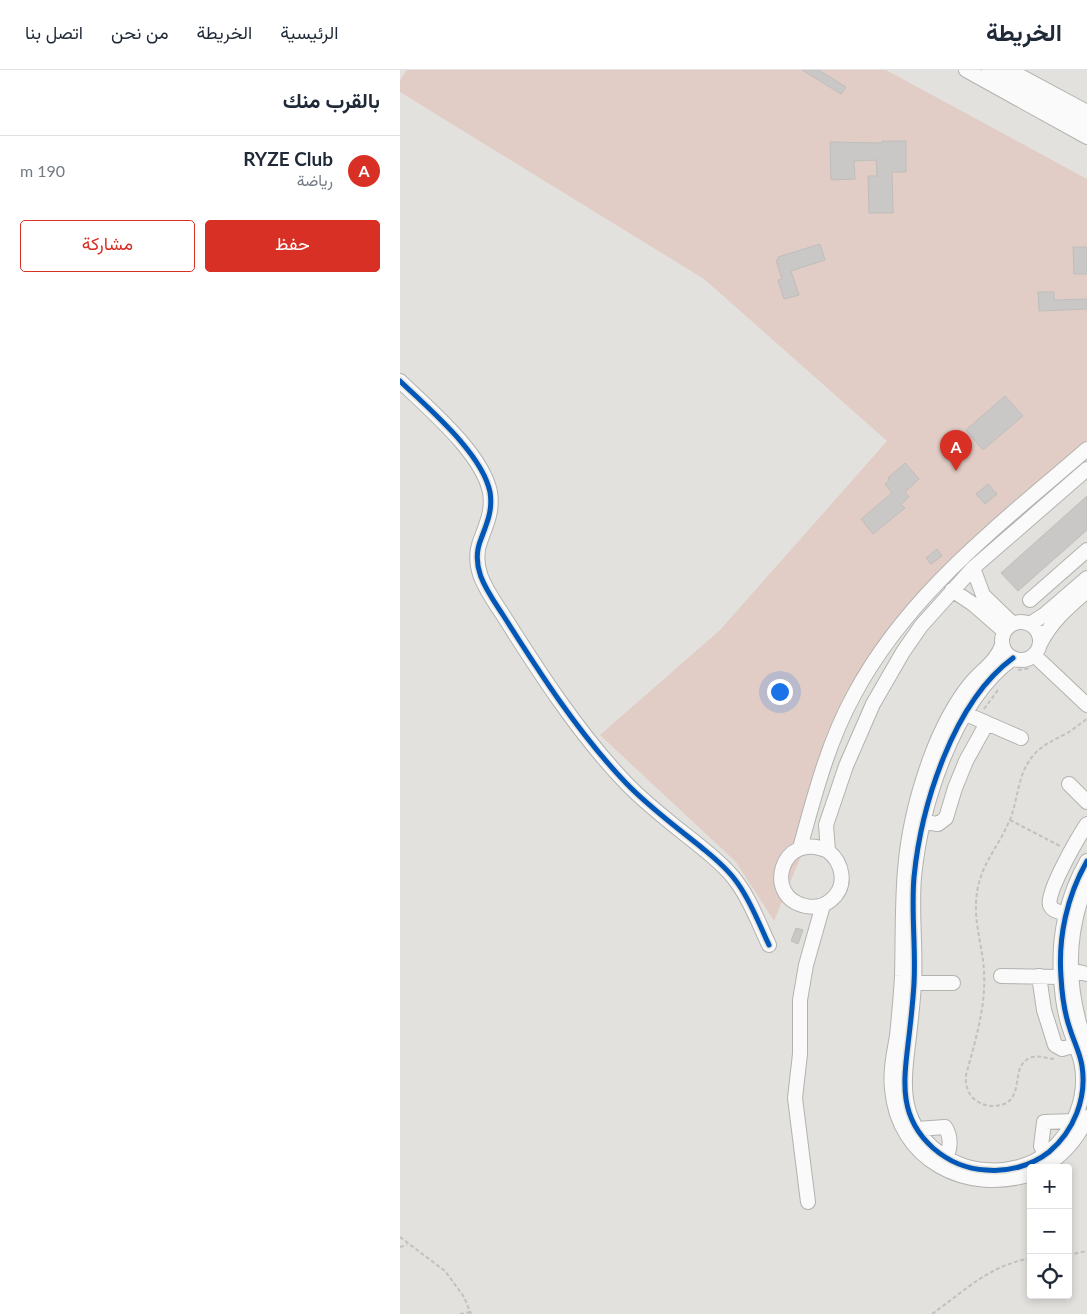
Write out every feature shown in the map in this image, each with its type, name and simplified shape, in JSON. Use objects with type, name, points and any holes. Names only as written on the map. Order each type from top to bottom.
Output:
[{"type":"street","points":[[966,70],[1087,137]]},
{"type":"street","points":[[989,70],[1087,125]]},
{"type":"street","points":[[1008,70],[1087,112]]},
{"type":"street","points":[[400,381],[457,439],[484,476],[489,490],[491,507],[487,525],[478,546],[477,568],[483,582],[514,632],[566,708],[610,766],[637,795],[720,863],[736,881],[769,945]]},
{"type":"street","points":[[800,848],[826,759],[838,727],[854,694],[887,642],[907,615],[962,558],[1087,449]]},
{"type":"street","points":[[828,851],[826,825],[846,766],[869,712],[903,652],[921,626],[973,568],[1087,469]]},
{"type":"street","points":[[1030,600],[1087,550]]},
{"type":"street","points":[[1071,564],[1086,588]]},
{"type":"street","points":[[973,568],[983,595],[1008,627]]},
{"type":"street","points":[[1030,624],[1086,588]]},
{"type":"street","points":[[1002,645],[1006,653],[1013,658],[1024,660],[1037,653],[1053,622],[1086,588]]},
{"type":"street","points":[[952,590],[1008,627]]},
{"type":"street","points":[[1081,1119],[1044,1161],[992,1171],[970,1168],[946,1157],[932,1146],[917,1129],[908,1109],[904,1087],[914,983],[908,895],[904,871],[911,825],[930,758],[948,718],[972,681],[995,658],[1008,627],[1023,621],[1036,629],[1039,634],[1037,653],[1087,705]]},
{"type":"street","points":[[924,822],[938,824],[946,818],[960,774],[972,748],[977,718],[990,679],[1013,658]]},
{"type":"street","points":[[977,718],[1022,738]]},
{"type":"street","points":[[977,718],[938,774],[924,822],[908,895],[892,1081],[893,1098],[900,1121],[912,1142],[938,1165],[959,1176],[977,1180],[1007,1180],[1027,1175]]},
{"type":"street","points":[[1069,784],[1087,802]]},
{"type":"street","points":[[1066,914],[1052,909],[1049,899],[1071,852],[1087,824]]},
{"type":"street","points":[[814,846],[828,851],[834,855],[841,868],[842,883],[835,896],[823,904],[809,907],[789,898],[782,885],[781,870],[788,857],[800,848],[814,846]]},
{"type":"street","points":[[1081,1119],[1078,1111],[1083,1089],[1081,1047],[1067,1019],[1075,1003],[1065,973],[1061,945],[1066,914],[1076,883],[1087,861]]},
{"type":"street","points":[[1065,973],[1079,903],[1086,886]]},
{"type":"street","points":[[808,1202],[795,1098],[800,1054],[800,1000],[806,965],[823,904]]},
{"type":"street","points":[[1001,976],[1039,976],[1065,973],[1087,974]]},
{"type":"street","points":[[1039,976],[1044,1010],[1055,1045],[1062,1049],[1081,1047]]},
{"type":"street","points":[[914,983],[953,983]]},
{"type":"street","points":[[1044,1161],[1041,1146],[1044,1122],[1081,1119]]},
{"type":"street","points":[[917,1129],[945,1127],[948,1130],[950,1145],[946,1157]]},
{"type":"path","points":[[1012,673],[1024,668],[1032,668],[1037,653]]},
{"type":"path","points":[[977,718],[1003,683]]},
{"type":"path","points":[[1058,1059],[1037,1056],[1026,1060],[1020,1066],[1015,1093],[1001,1104],[990,1106],[978,1102],[969,1093],[967,1088],[966,1075],[980,1021],[984,990],[983,960],[976,917],[979,880],[987,859],[1010,820],[1023,773],[1032,757],[1045,744],[1070,731],[1087,718]]},
{"type":"path","points":[[1010,820],[1071,852]]},
{"type":"path","points":[[400,1237],[432,1260],[455,1283],[471,1313],[460,1314]]},
{"type":"path","points":[[400,1247],[408,1244]]},
{"type":"path","points":[[1072,1253],[1087,1251]]},
{"type":"path","points":[[932,1314],[984,1275],[1011,1262],[1027,1259]]},
{"type":"shaded area","points":[[407,70],[886,70],[1087,179],[1087,440],[972,540],[912,615],[857,695],[799,861],[774,921],[736,862],[600,735],[720,630],[887,441],[704,279],[400,92],[400,80]]},
{"type":"building","points":[[802,70],[819,70],[846,87],[841,94]]},
{"type":"building","points":[[882,141],[906,141],[906,172],[892,172],[893,213],[869,213],[868,176],[877,176],[876,160],[854,161],[855,179],[831,180],[830,142],[882,143]]},
{"type":"building","points":[[820,244],[825,260],[791,271],[799,295],[784,299],[778,280],[782,279],[776,260],[779,259],[778,257]]},
{"type":"building","points":[[1073,247],[1087,247],[1087,274],[1074,274]]},
{"type":"building","points":[[1038,292],[1054,292],[1054,300],[1087,299],[1087,309],[1039,311]]},
{"type":"building","points":[[1005,396],[1023,416],[983,450],[966,430]]},
{"type":"building","points":[[905,463],[919,479],[905,492],[909,497],[901,504],[905,508],[873,534],[861,519],[892,493],[885,484],[889,480],[888,478]]},
{"type":"building","points":[[988,484],[997,494],[985,504],[976,494]]},
{"type":"building","points":[[1087,496],[1087,530],[1018,591],[1001,573]]},
{"type":"building","points":[[937,549],[942,556],[931,564],[926,558]]},
{"type":"building","points":[[796,928],[803,930],[798,944],[791,941]]},
{"type":"cycle path","points":[[400,381],[452,432],[465,447],[485,477],[490,492],[491,505],[478,550],[479,570],[486,588],[531,658],[560,702],[592,744],[626,783],[653,808],[715,858],[732,876],[750,904],[769,945]]},
{"type":"cycle path","points":[[1013,658],[992,677],[973,701],[957,728],[944,757],[924,819],[914,877],[914,983],[905,1082],[908,1110],[921,1136],[939,1153],[958,1164],[971,1168],[1003,1170],[1035,1161],[1058,1144],[1077,1113],[1082,1090],[1082,1066],[1068,1023],[1060,962],[1065,917],[1074,888],[1087,861]]},
{"type":"place","name":"RYZE Club","points":[[956,471]]}]
